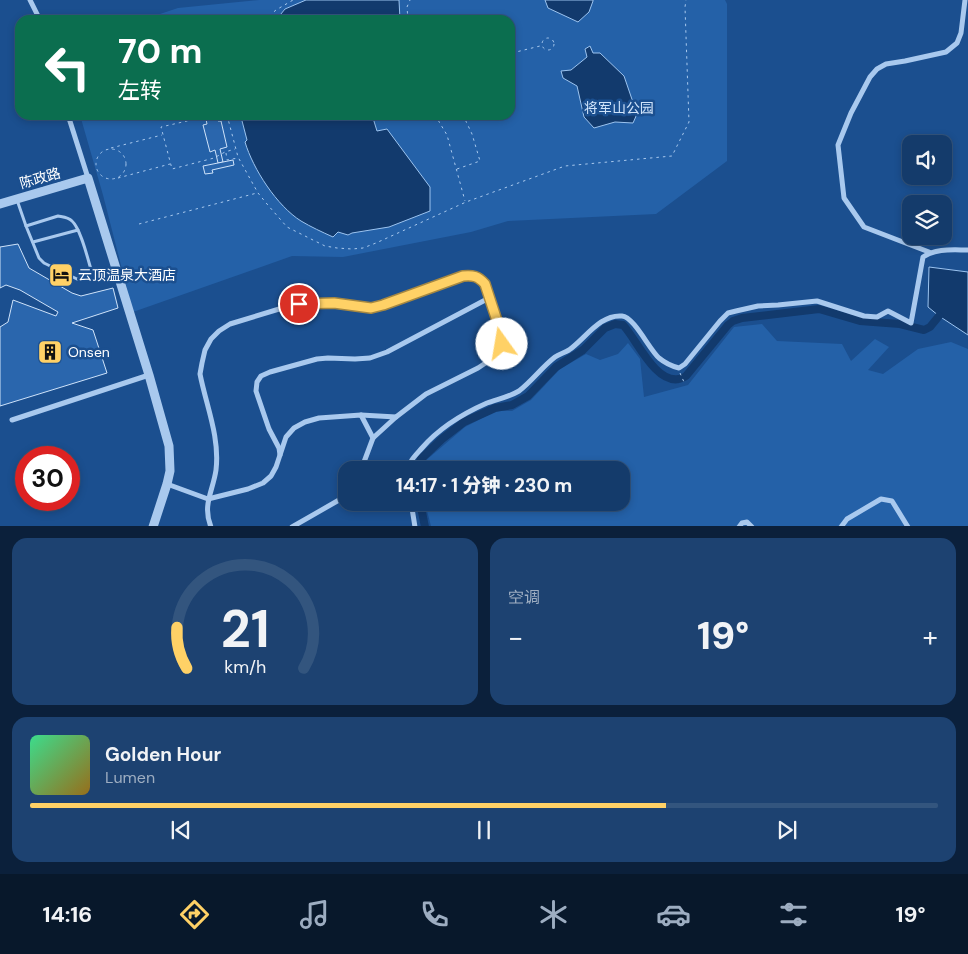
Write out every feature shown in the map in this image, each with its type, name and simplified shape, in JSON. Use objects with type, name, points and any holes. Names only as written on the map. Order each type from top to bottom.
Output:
[{"type":"street","points":[[30,0],[38,15]]},
{"type":"street","points":[[929,252],[864,227],[844,198],[838,146],[851,113],[877,69],[886,64],[946,52],[957,43],[961,33],[965,0]]},
{"type":"street","points":[[70,120],[149,375],[169,446],[170,471],[152,526]]},
{"type":"street","name":"陈政路","points":[[0,204],[88,178]]},
{"type":"street","points":[[412,461],[433,436],[459,416],[520,390],[556,356],[569,350],[602,321],[621,315],[631,320],[658,357],[670,366],[679,368],[685,364],[728,313],[758,306],[778,306],[817,301],[864,316],[877,318],[888,311],[911,323],[923,257],[929,252],[939,250],[968,250]]},
{"type":"street","points":[[211,526],[207,516],[208,499],[216,467],[216,443],[200,374],[205,350],[219,331],[230,324],[299,304],[334,303],[371,308],[463,276],[472,276],[480,279],[485,284],[502,336],[500,352],[478,368],[426,394],[396,417],[373,438],[364,461]]},
{"type":"street","points":[[280,455],[279,448],[269,429],[256,391],[257,382],[261,376],[317,359],[370,358],[387,352],[489,298]]},
{"type":"street","points":[[12,420],[149,375]]},
{"type":"street","points":[[167,484],[208,499],[248,489],[263,484],[271,476],[286,437],[294,428],[305,422],[319,418],[361,415],[396,417]]},
{"type":"street","points":[[361,415],[373,438]]},
{"type":"street","points":[[842,526],[847,519],[881,499],[892,500],[908,526]]},
{"type":"street","points":[[292,526],[338,500]]},
{"type":"street","points":[[412,511],[415,526]]},
{"type":"street","points":[[739,526],[747,522],[752,526]]},
{"type":"lane","points":[[17,199],[26,226],[39,258],[44,263],[79,280],[84,280],[90,276],[92,273],[78,230],[74,222],[68,217],[58,216],[26,226]]},
{"type":"lane","points":[[33,242],[78,230]]},
{"type":"path","points":[[270,15],[293,0]]},
{"type":"path","points":[[408,15],[407,7],[410,0]]},
{"type":"path","points":[[228,120],[238,157],[258,193],[287,227],[325,246],[363,248],[466,202],[565,166],[672,156],[689,122],[686,0]]},
{"type":"path","points":[[545,38],[549,38],[554,42],[554,46],[549,50],[544,49],[542,46],[545,38]]},
{"type":"path","points":[[515,52],[542,46]]},
{"type":"path","points":[[191,120],[161,127],[172,169],[214,158],[236,149]]},
{"type":"path","points":[[437,120],[447,135],[466,202]]},
{"type":"path","points":[[456,169],[480,161],[472,134],[465,120]]},
{"type":"path","points":[[163,135],[106,149],[98,156],[96,166],[100,175],[110,179],[171,164]]},
{"type":"path","points":[[106,149],[120,151],[126,159],[126,169],[120,176],[115,178]]},
{"type":"path","points":[[226,152],[227,160],[238,157]]},
{"type":"path","points":[[139,224],[258,193]]},
{"type":"path","points":[[681,374],[684,382]]},
{"type":"green space","name":"将军山公园","points":[[259,0],[725,0],[727,4],[727,161],[656,214],[508,221],[471,232],[343,257],[292,256],[133,312],[81,120],[515,120],[515,15],[157,15],[178,8]]},
{"type":"green space","points":[[762,324],[777,341],[842,344],[851,361],[875,339],[889,347],[868,370],[883,374],[918,349],[951,342],[968,349],[968,526],[431,526],[427,511],[630,511],[630,461],[425,461],[465,427],[496,411],[512,411],[531,400],[560,369],[586,354],[600,360],[618,354],[628,343],[640,359],[644,397],[688,385],[734,327]]},
{"type":"shaded area","points":[[306,0],[399,0],[400,15],[280,15],[285,9]]},
{"type":"shaded area","points":[[545,0],[593,1],[589,12],[578,22],[548,8]]},
{"type":"shaded area","points":[[590,46],[593,53],[600,53],[624,76],[637,114],[633,123],[615,122],[594,128],[584,117],[577,86],[563,78],[561,71],[571,70],[587,57],[585,49]]},
{"type":"shaded area","points":[[242,120],[374,120],[377,131],[387,129],[430,187],[430,211],[389,227],[348,235],[338,232],[333,237],[301,221],[275,197],[254,164],[245,142],[247,140]]},
{"type":"shaded area","points":[[929,267],[968,272],[968,335],[928,307]]},
{"type":"building","points":[[206,120],[221,121],[227,147],[220,149],[223,162],[218,163],[215,150],[210,152],[203,125],[207,124]]},
{"type":"building","points":[[233,160],[234,165],[212,170],[213,173],[205,174],[203,166]]},
{"type":"building","name":"Onsen","points":[[18,244],[29,268],[72,293],[81,296],[113,288],[118,308],[72,323],[93,330],[107,373],[0,406],[0,327],[8,322],[13,300],[56,316],[58,312],[20,290],[6,285],[0,288],[0,247]]},
{"type":"waterway","points":[[420,461],[442,439],[464,422],[495,408],[512,405],[528,396],[556,367],[583,350],[605,328],[615,324],[623,325],[654,368],[670,379],[679,379],[686,376],[728,325],[742,318],[819,309],[860,321],[900,324],[924,330],[930,327],[939,316]]},
{"type":"waterway","points":[[422,511],[425,526]]},
{"type":"place","name":"云顶温泉大酒店","points":[[61,275]]},
{"type":"place","name":"Onsen","points":[[50,352]]},
{"type":"route","points":[[299,304],[316,302],[334,303],[371,308],[463,276],[472,276],[480,279],[485,284],[502,336],[502,344]]}]
